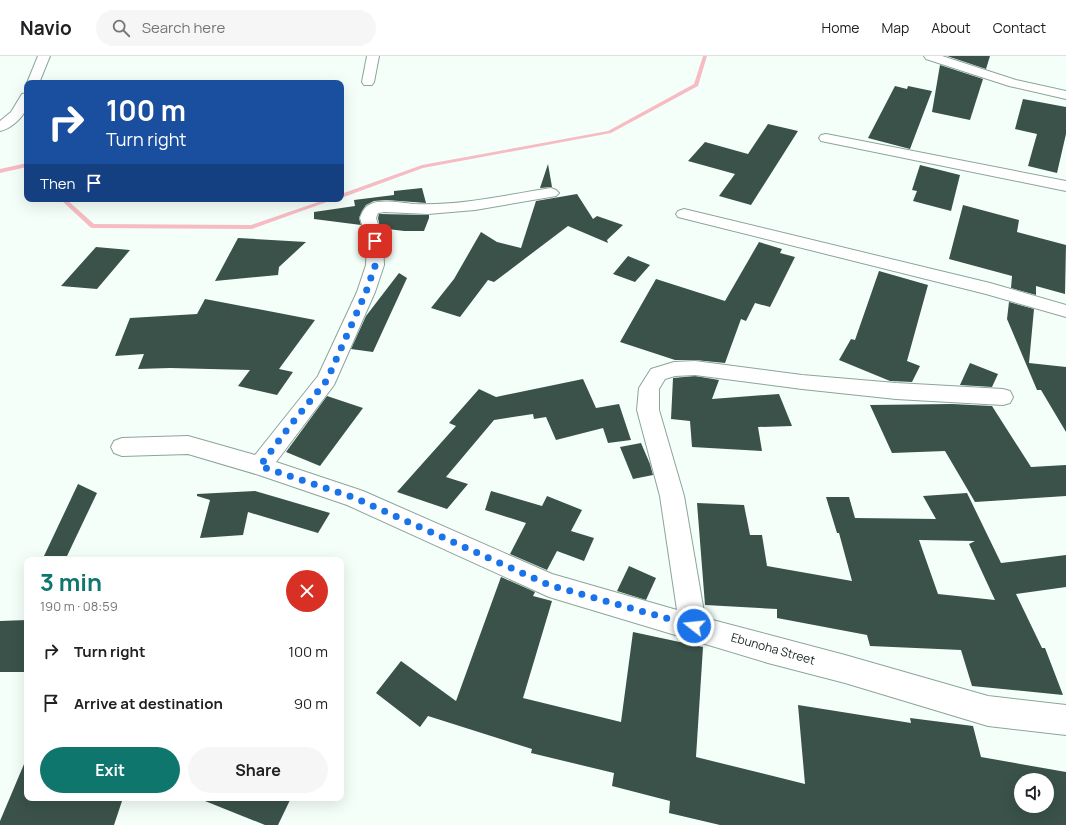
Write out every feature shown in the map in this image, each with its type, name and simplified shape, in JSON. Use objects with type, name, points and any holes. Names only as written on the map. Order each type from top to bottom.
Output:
[{"type":"street","points":[[34,80],[44,56]]},
{"type":"street","points":[[368,82],[373,56]]},
{"type":"street","points":[[930,56],[1013,82],[1066,95]]},
{"type":"street","points":[[0,127],[8,123],[24,110]]},
{"type":"street","points":[[826,138],[1066,186]]},
{"type":"street","points":[[260,466],[327,380],[366,292],[375,266],[375,241],[368,218],[371,211],[376,207],[428,209],[453,208],[515,200],[551,193]]},
{"type":"street","points":[[684,214],[990,289],[1066,311]]},
{"type":"street","points":[[694,626],[672,496],[648,410],[649,388],[658,374],[674,369],[696,368],[802,382],[1003,397]]},
{"type":"street","name":"Ebunoha Street","points":[[122,446],[188,445],[260,466],[355,498],[549,585],[988,711],[1066,720]]},
{"type":"building","points":[[947,56],[990,56],[986,69]]},
{"type":"building","points":[[940,65],[983,79],[970,120],[932,112]]},
{"type":"building","points":[[895,86],[907,89],[908,86],[932,91],[910,149],[868,138]]},
{"type":"building","points":[[1023,99],[1066,107],[1066,134],[1057,173],[1028,166],[1037,134],[1015,129]]},
{"type":"building","points":[[768,124],[798,131],[751,205],[719,196],[735,174],[688,161],[705,142],[748,154]]},
{"type":"building","points":[[548,164],[552,187],[540,188]]},
{"type":"building","points":[[920,165],[960,175],[951,211],[913,201],[917,191],[912,190]]},
{"type":"building","points":[[422,188],[426,203],[386,200],[374,201],[366,205],[362,211],[359,218],[361,225],[314,219],[314,212],[355,206],[354,200],[394,195],[394,191]]},
{"type":"building","points":[[577,194],[593,219],[597,216],[623,225],[607,240],[608,243],[568,226],[494,282],[488,280],[460,317],[431,308],[454,279],[481,232],[497,242],[521,248],[536,201]]},
{"type":"building","points":[[963,205],[1019,220],[1017,232],[1066,245],[1065,294],[1036,286],[1036,295],[1011,288],[1012,276],[949,259]]},
{"type":"building","points":[[379,214],[429,215],[429,218],[424,231],[404,231],[380,228],[378,218]]},
{"type":"building","points":[[238,238],[306,242],[279,267],[278,275],[215,281]]},
{"type":"building","points":[[759,242],[782,249],[780,253],[795,257],[770,307],[755,303],[746,321],[741,319],[725,363],[675,360],[620,342],[656,279],[725,301]]},
{"type":"building","points":[[96,247],[130,250],[97,289],[61,286]]},
{"type":"building","points":[[628,256],[650,265],[635,282],[613,274]]},
{"type":"building","points":[[879,271],[928,285],[907,361],[920,366],[912,382],[890,381],[839,360],[851,339],[855,340]]},
{"type":"building","points":[[399,273],[407,278],[373,352],[351,349],[366,316]]},
{"type":"building","points":[[205,299],[315,320],[279,369],[293,372],[277,395],[238,386],[250,370],[170,368],[138,369],[144,354],[115,356],[130,318],[197,314]]},
{"type":"building","points":[[1009,302],[1034,309],[1029,363],[1066,367],[1066,432],[1041,390],[1037,390],[1007,319]]},
{"type":"building","points":[[970,363],[998,374],[992,387],[960,385]]},
{"type":"building","points":[[695,376],[719,380],[712,399],[779,394],[792,426],[758,427],[762,451],[692,447],[690,421],[671,419],[673,378]]},
{"type":"building","points":[[583,379],[596,408],[619,404],[631,440],[608,443],[603,428],[556,440],[546,417],[534,419],[533,414],[494,420],[446,477],[468,484],[447,509],[397,492],[456,426],[449,423],[479,389],[496,397]]},
{"type":"building","points":[[327,396],[363,408],[320,466],[286,452]]},
{"type":"building","points":[[952,404],[992,406],[1031,467],[1066,465],[1066,496],[975,502],[945,451],[892,453],[870,405]]},
{"type":"building","points":[[641,443],[653,475],[633,479],[620,447]]},
{"type":"building","points":[[78,484],[97,493],[67,556],[44,556]]},
{"type":"building","points":[[255,491],[330,513],[318,533],[248,512],[243,535],[200,538],[210,500],[197,496],[197,494]]},
{"type":"building","points":[[491,491],[542,506],[547,496],[582,510],[571,531],[594,538],[584,561],[557,551],[547,570],[510,554],[526,523],[485,510]]},
{"type":"building","points":[[967,493],[1001,563],[1066,555],[1066,587],[1016,594],[1042,648],[1045,648],[1063,695],[972,686],[961,650],[870,646],[867,635],[777,618],[777,609],[705,605],[697,503],[744,505],[750,535],[762,535],[767,566],[852,581],[839,533],[837,533],[826,497],[849,497],[855,518],[936,519],[923,496]],"holes":[[[919,540],[975,541],[969,544],[995,600],[938,594]]]},
{"type":"building","points":[[629,566],[656,578],[646,600],[617,591]]},
{"type":"building","points":[[501,577],[535,592],[533,596],[552,601],[523,698],[621,722],[633,632],[703,647],[696,757],[805,784],[798,705],[911,723],[910,718],[973,726],[981,757],[1066,772],[1066,825],[720,825],[669,813],[670,801],[612,786],[614,773],[531,753],[532,749],[428,716],[420,727],[376,693],[401,661],[456,701]]},
{"type":"building","points":[[24,620],[24,672],[0,672],[0,621]]},
{"type":"building","points":[[24,764],[24,801],[122,801],[114,825],[0,825],[0,821]]},
{"type":"building","points":[[205,801],[290,801],[278,825],[265,825]]},
{"type":"waterway","points":[[344,195],[422,167],[609,132],[696,85],[705,56]]},
{"type":"waterway","points":[[0,171],[24,166]]},
{"type":"waterway","points":[[66,202],[92,226],[252,227],[323,202]]},
{"type":"route","points":[[375,241],[375,266],[366,292],[327,380],[260,466],[355,498],[549,585],[694,626]]}]
